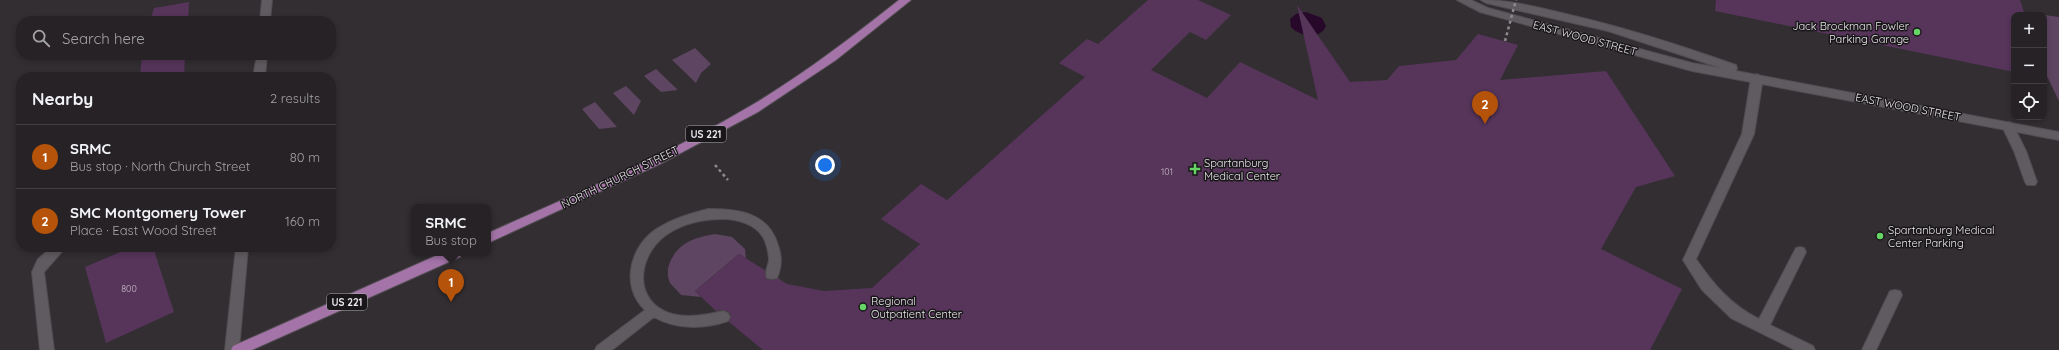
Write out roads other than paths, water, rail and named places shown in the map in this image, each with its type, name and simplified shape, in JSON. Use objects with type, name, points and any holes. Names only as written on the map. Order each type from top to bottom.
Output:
[{"type":"main road","name":"NORTH CHURCH STREET","points":[[491,237],[597,190],[754,109],[820,66],[906,0]]},
{"type":"main road","name":"US 221","points":[[238,350],[448,256]]},
{"type":"street","points":[[265,16],[267,0]]},
{"type":"street","name":"EAST WOOD STREET","points":[[1462,0],[1484,10],[1692,67],[2059,136]]},
{"type":"street","name":"EAST WOOD STREET","points":[[1486,0],[1526,8],[1683,50],[1757,78]]},
{"type":"street","points":[[260,72],[261,60]]},
{"type":"street","points":[[1757,78],[1748,134],[1689,260],[1707,286],[1736,314],[1808,350]]},
{"type":"street","points":[[2008,126],[2020,151],[2031,182]]},
{"type":"street","points":[[723,317],[704,322],[685,322],[668,319],[653,311],[640,298],[635,281],[637,263],[647,246],[662,231],[682,220],[703,214],[726,213],[745,217],[761,227],[771,240],[775,257],[772,274]]},
{"type":"street","points":[[47,350],[38,272],[43,263],[55,252]]},
{"type":"street","points":[[232,350],[242,252]]},
{"type":"street","points":[[1762,327],[1800,252]]},
{"type":"street","points":[[1869,350],[1896,295]]},
{"type":"street","points":[[602,350],[653,311]]},
{"type":"place","name":"Jack Brockman Fowler Parking Garage","points":[[1917,32]]},
{"type":"place","name":"SMC Montgomery Tower","points":[[1485,124]]},
{"type":"place","name":"Spartanburg Medical Center","points":[[1195,169]]},
{"type":"place","name":"Spartanburg Medical Center Parking","points":[[1880,236]]},
{"type":"place","name":"SRMC","points":[[451,302]]},
{"type":"place","name":"Regional Outpatient Center","points":[[863,307]]}]
